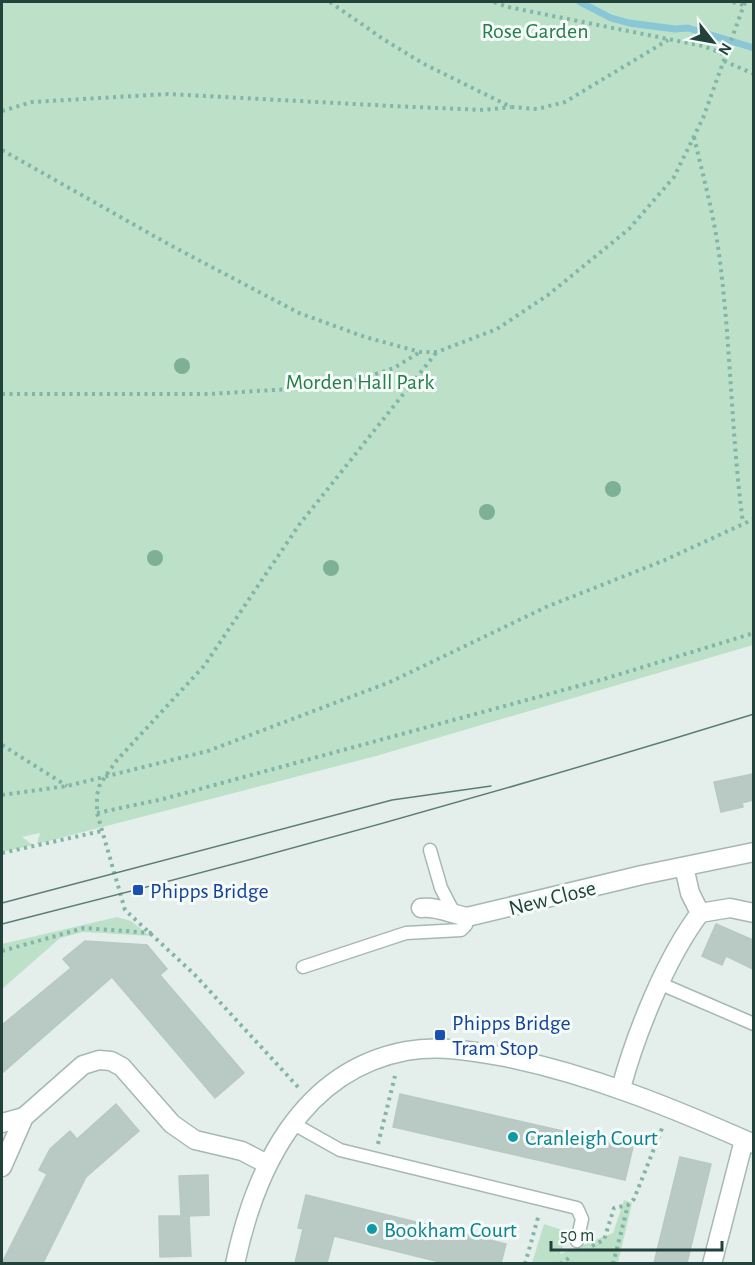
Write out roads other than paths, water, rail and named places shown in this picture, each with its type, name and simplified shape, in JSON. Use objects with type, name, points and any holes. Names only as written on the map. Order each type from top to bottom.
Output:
[{"type":"street","name":"New Close","points":[[421,908],[433,907],[461,916],[753,852]]},
{"type":"street","points":[[684,867],[690,892],[700,914]]},
{"type":"street","points":[[621,1088],[628,1064],[661,984],[685,933],[700,914],[729,908],[753,913]]},
{"type":"street","points":[[235,1263],[244,1221],[267,1164],[292,1123],[312,1101],[341,1078],[374,1061],[406,1051],[463,1049],[523,1061],[621,1088],[749,1142],[712,1263]]},
{"type":"street","points":[[2,1167],[24,1117],[83,1065],[99,1060],[111,1061],[122,1067],[172,1124],[195,1140],[242,1151],[267,1164]]},
{"type":"street","points":[[2,1123],[24,1117]]},
{"type":"lane","points":[[303,967],[406,933],[461,930],[466,925],[441,888],[430,850]]},
{"type":"lane","points":[[661,984],[753,1024]]},
{"type":"lane","points":[[292,1123],[340,1150],[578,1208],[582,1219],[580,1248]]},
{"type":"waterway","points":[[580,2],[611,18],[629,23],[675,29],[688,28],[754,48]]},
{"type":"tram line","points":[[2,924],[379,824],[754,714]]},
{"type":"tram line","points":[[2,903],[392,800],[491,786]]},
{"type":"place","name":"Phipps Bridge","points":[[138,890]]},
{"type":"place","name":"Phipps Bridge Tram Stop","points":[[440,1035]]},
{"type":"place","name":"Cranleigh Court","points":[[513,1137]]},
{"type":"place","name":"Bookham Court","points":[[372,1229]]},
{"type":"park label","name":"Rose Garden","points":[[535,30]]},
{"type":"park label","name":"Morden Hall Park","points":[[360,381]]}]
